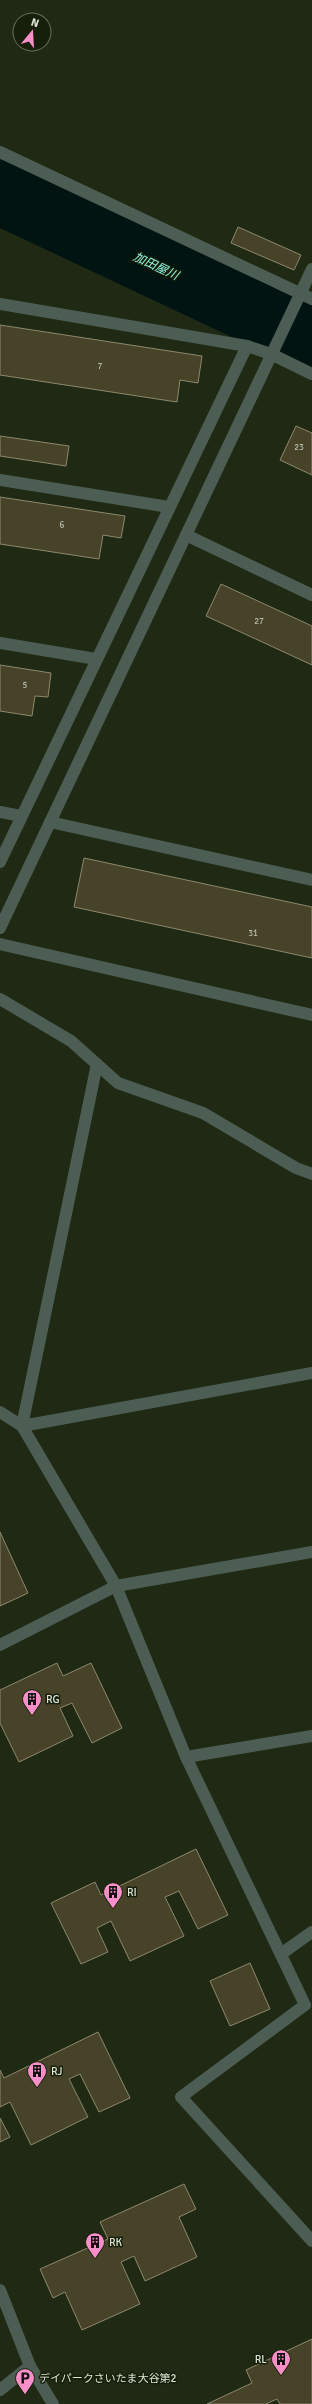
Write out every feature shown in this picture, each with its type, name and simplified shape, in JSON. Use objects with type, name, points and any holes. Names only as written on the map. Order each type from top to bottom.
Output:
[{"type":"street","points":[[0,152],[312,299]]},
{"type":"street","points":[[0,928],[277,340],[312,269]]},
{"type":"street","points":[[0,304],[247,346],[271,354],[312,374]]},
{"type":"street","points":[[0,862],[247,346]]},
{"type":"street","points":[[0,480],[169,507]]},
{"type":"street","points":[[186,535],[312,595]]},
{"type":"street","points":[[0,644],[96,659]]},
{"type":"street","points":[[0,812],[21,816]]},
{"type":"street","points":[[50,822],[312,880]]},
{"type":"street","points":[[0,944],[312,1015]]},
{"type":"street","points":[[0,999],[71,1041],[118,1082],[203,1113],[296,1168],[312,1174]]},
{"type":"street","points":[[22,1426],[97,1064]]},
{"type":"street","points":[[22,1426],[312,1373]]},
{"type":"street","points":[[0,1412],[22,1426],[116,1586],[186,1757],[305,2005],[181,2097],[312,2241]]},
{"type":"street","points":[[0,1645],[116,1586],[312,1552]]},
{"type":"street","points":[[186,1757],[312,1736]]},
{"type":"street","points":[[281,1954],[312,1932]]},
{"type":"street","points":[[0,2290],[30,2366],[52,2404]]},
{"type":"street","points":[[0,2390],[30,2366]]},
{"type":"building","points":[[238,227],[301,255],[294,270],[231,243]]},
{"type":"building","points":[[0,325],[202,356],[198,383],[180,380],[177,402],[0,375]]},
{"type":"building","points":[[296,426],[312,433],[312,475],[280,460]]},
{"type":"building","points":[[0,436],[69,446],[66,466],[0,456]]},
{"type":"building","points":[[0,497],[125,516],[121,538],[103,535],[99,559],[0,544]]},
{"type":"building","points":[[221,584],[312,626],[312,665],[206,616]]},
{"type":"building","points":[[0,665],[51,673],[48,697],[35,696],[32,716],[0,711]]},
{"type":"building","points":[[84,858],[312,907],[312,958],[74,907]]},
{"type":"building","points":[[0,1532],[28,1593],[0,1606]]},
{"type":"building","name":"RG","points":[[57,1663],[63,1676],[91,1663],[122,1728],[92,1743],[72,1703],[60,1708],[73,1736],[19,1762],[0,1723],[0,1690]]},
{"type":"building","name":"RI","points":[[196,1849],[228,1915],[198,1929],[179,1891],[165,1897],[184,1936],[130,1961],[111,1921],[97,1928],[108,1952],[81,1964],[51,1903],[95,1882],[101,1895]]},
{"type":"building","points":[[250,1963],[270,2009],[230,2026],[210,1981]]},
{"type":"building","name":"RJ","points":[[98,2032],[130,2098],[99,2112],[80,2074],[69,2079],[88,2117],[31,2145],[10,2102],[0,2107],[0,2070],[4,2078]]},
{"type":"building","points":[[0,2118],[10,2137],[0,2142]]},
{"type":"building","name":"RK","points":[[184,2184],[196,2209],[179,2217],[197,2257],[145,2281],[134,2256],[121,2262],[140,2304],[82,2330],[65,2292],[53,2298],[40,2269],[108,2239],[100,2222]]},
{"type":"building","name":"RL","points":[[312,2339],[312,2404],[280,2404],[277,2399],[266,2404],[207,2404],[252,2383],[246,2370]]},
{"type":"waterway","name":"加田屋川","points":[[0,192],[312,339]]},
{"type":"place","name":"RG","points":[[32,1716]]},
{"type":"place","name":"RI","points":[[113,1909]]},
{"type":"place","name":"RJ","points":[[37,2088]]},
{"type":"place","name":"RK","points":[[95,2259]]},
{"type":"place","name":"RL","points":[[281,2376]]},
{"type":"place","name":"デイパークさいたま大谷第2","points":[[25,2395]]}]
